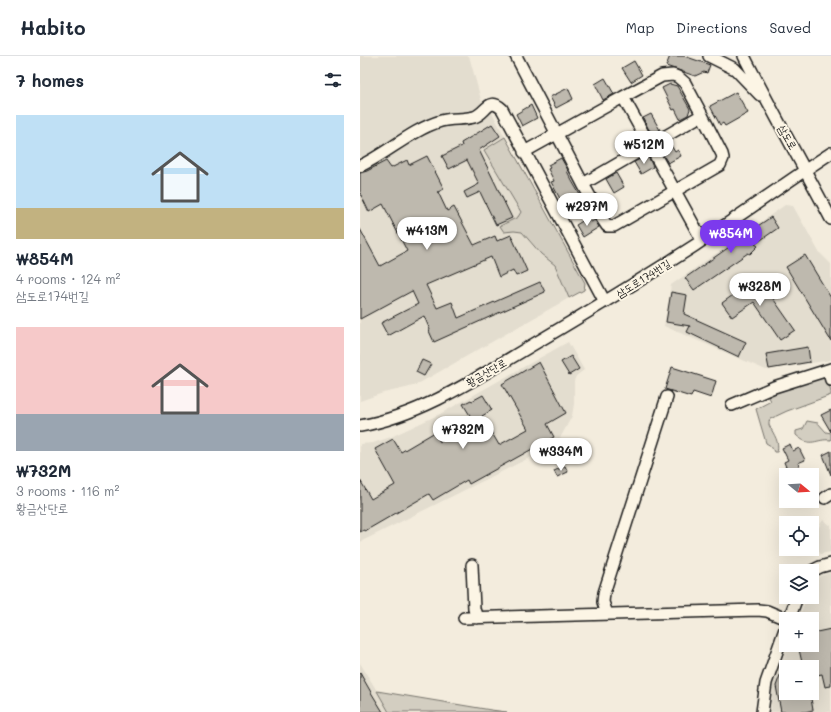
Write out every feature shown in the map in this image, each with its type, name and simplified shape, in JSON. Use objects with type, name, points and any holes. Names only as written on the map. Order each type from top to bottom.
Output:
[{"type":"street","points":[[516,56],[557,135],[604,223],[610,227],[717,168],[722,162],[723,158],[720,149],[685,83],[673,75],[662,76],[557,135],[524,152]]},
{"type":"street","points":[[709,56],[735,69],[770,106]]},
{"type":"street","name":"삼도로","points":[[744,56],[831,218]]},
{"type":"street","points":[[623,97],[702,240]]},
{"type":"street","name":"삼도로174번길","points":[[360,166],[432,125],[452,119],[474,117],[492,104],[498,106],[502,110],[605,302],[702,240],[831,152]]},
{"type":"street","points":[[583,184],[702,115]]},
{"type":"street","name":"황금산단로","points":[[360,426],[396,417],[426,405],[605,302]]},
{"type":"street","points":[[732,405],[774,387],[830,373]]},
{"type":"street","points":[[607,614],[603,597],[606,586],[667,397]]},
{"type":"street","points":[[819,568],[831,564]]},
{"type":"street","points":[[472,565],[474,609],[477,618]]},
{"type":"street","points":[[464,618],[758,610],[767,611],[779,616]]},
{"type":"street","points":[[762,712],[766,683],[779,646]]},
{"type":"shaded area","points":[[360,56],[469,56],[482,103],[469,113],[428,119],[360,160]]},
{"type":"shaded area","points":[[490,109],[505,137],[484,150],[521,212],[519,217],[501,226],[504,232],[522,232],[541,254],[555,265],[569,298],[416,385],[383,393],[360,401],[360,170],[432,128]]},
{"type":"shaded area","points":[[505,137],[585,283],[584,290],[569,298],[555,265],[541,254],[522,232],[504,232],[500,226],[518,217],[521,212],[484,150]]},
{"type":"shaded area","points":[[785,205],[793,206],[819,252],[831,264],[831,360],[766,370],[664,326],[671,285]]},
{"type":"shaded area","points":[[568,342],[584,370],[576,376],[574,381],[574,404],[572,416],[559,440],[545,450],[360,542],[360,444],[373,443],[391,437],[440,414]]},
{"type":"shaded area","points":[[824,376],[829,385],[831,395],[787,411],[770,419],[769,425],[778,445],[777,452],[774,452],[771,446],[766,443],[756,409],[771,401],[768,395]]},
{"type":"shaded area","points":[[807,421],[818,423],[826,432],[831,433],[831,440],[810,442],[801,439],[796,435],[796,431],[803,429]]},
{"type":"shaded area","points":[[823,520],[830,525],[831,524],[831,552],[820,554],[819,552],[819,527]]},
{"type":"shaded area","points":[[831,572],[831,712],[770,712],[773,685],[779,669],[779,700],[819,700],[819,660],[782,660],[785,652],[819,652],[819,612],[801,612],[804,604],[819,604],[819,577]]},
{"type":"shaded area","points":[[360,663],[377,691],[389,712],[360,712]]},
{"type":"shaded area","points":[[377,691],[491,710],[507,712],[389,712]]},
{"type":"building","points":[[670,56],[684,56],[710,65],[707,73],[704,72],[695,76],[666,66]]},
{"type":"building","points":[[634,61],[642,75],[631,82],[622,68]]},
{"type":"building","points":[[605,78],[614,94],[603,100],[595,84]]},
{"type":"building","points":[[670,84],[677,86],[690,109],[688,115],[680,119],[675,109],[673,110],[662,88]]},
{"type":"building","points":[[568,88],[573,99],[556,108],[550,97]]},
{"type":"building","points":[[736,92],[748,113],[725,126],[723,123],[720,125],[710,106]]},
{"type":"building","points":[[531,105],[537,118],[522,126],[516,114]]},
{"type":"building","points":[[651,114],[660,130],[655,133],[649,130],[643,118]]},
{"type":"building","points":[[492,124],[500,136],[479,150],[512,218],[496,225],[480,192],[467,198],[464,192],[479,184],[467,160],[449,169],[442,156],[462,146],[461,143]]},
{"type":"building","points":[[669,142],[675,152],[678,150],[681,156],[668,163],[660,150],[662,146]]},
{"type":"building","points":[[427,156],[444,189],[438,192],[447,211],[454,207],[474,245],[495,236],[497,241],[511,235],[527,271],[516,276],[513,270],[499,277],[491,257],[426,285],[437,308],[452,302],[458,318],[540,282],[545,292],[434,342],[424,316],[388,336],[381,323],[418,304],[412,291],[360,319],[360,229],[380,266],[407,251],[383,204],[369,212],[360,193],[360,173],[386,161],[391,168],[407,160],[409,165]]},
{"type":"building","points":[[644,157],[649,158],[653,167],[641,174],[634,162]]},
{"type":"building","points":[[561,158],[583,200],[566,210],[551,182],[554,181],[548,169],[550,168],[548,165]]},
{"type":"building","points":[[616,173],[624,187],[614,193],[606,179]]},
{"type":"building","points":[[771,217],[778,228],[755,244],[758,246],[750,254],[748,253],[694,290],[685,278],[732,245],[733,246],[746,234]]},
{"type":"building","points":[[589,219],[591,222],[595,220],[599,227],[583,237],[576,225]]},
{"type":"building","points":[[805,255],[831,298],[831,341],[786,267]]},
{"type":"building","points":[[758,277],[795,330],[780,340],[754,302],[732,317],[722,303]]},
{"type":"building","points":[[671,292],[687,295],[684,314],[746,342],[739,357],[687,332],[690,326],[666,322]]},
{"type":"building","points":[[808,347],[810,362],[769,369],[766,354]]},
{"type":"building","points":[[571,356],[579,369],[569,375],[561,362]]},
{"type":"building","points":[[422,360],[431,364],[424,376],[416,372]]},
{"type":"building","points":[[539,362],[566,413],[547,424],[554,437],[469,484],[467,480],[433,500],[429,494],[365,531],[360,532],[360,480],[371,499],[395,485],[375,449],[393,439],[401,452],[435,432],[440,442],[474,422],[463,404],[483,395],[492,410],[482,416],[499,445],[528,429],[502,384]]},
{"type":"building","points":[[672,367],[716,381],[711,398],[693,392],[691,397],[665,389]]},
{"type":"building","points":[[831,410],[831,432],[821,415]]},
{"type":"building","points":[[790,444],[793,451],[799,448],[805,460],[798,463],[800,468],[785,468],[784,462],[788,460],[782,448]]},
{"type":"building","points":[[831,451],[831,475],[823,455]]},
{"type":"building","points":[[565,466],[568,472],[557,477],[554,471]]},
{"type":"building","points":[[831,629],[831,686],[825,687],[822,674],[819,675],[819,660],[801,660],[800,652],[819,652],[819,632]]},
{"type":"building","points":[[360,673],[372,694],[383,712],[360,712]]},
{"type":"building","points":[[779,678],[779,700],[811,700],[813,710],[805,712],[781,712],[776,686]]}]
